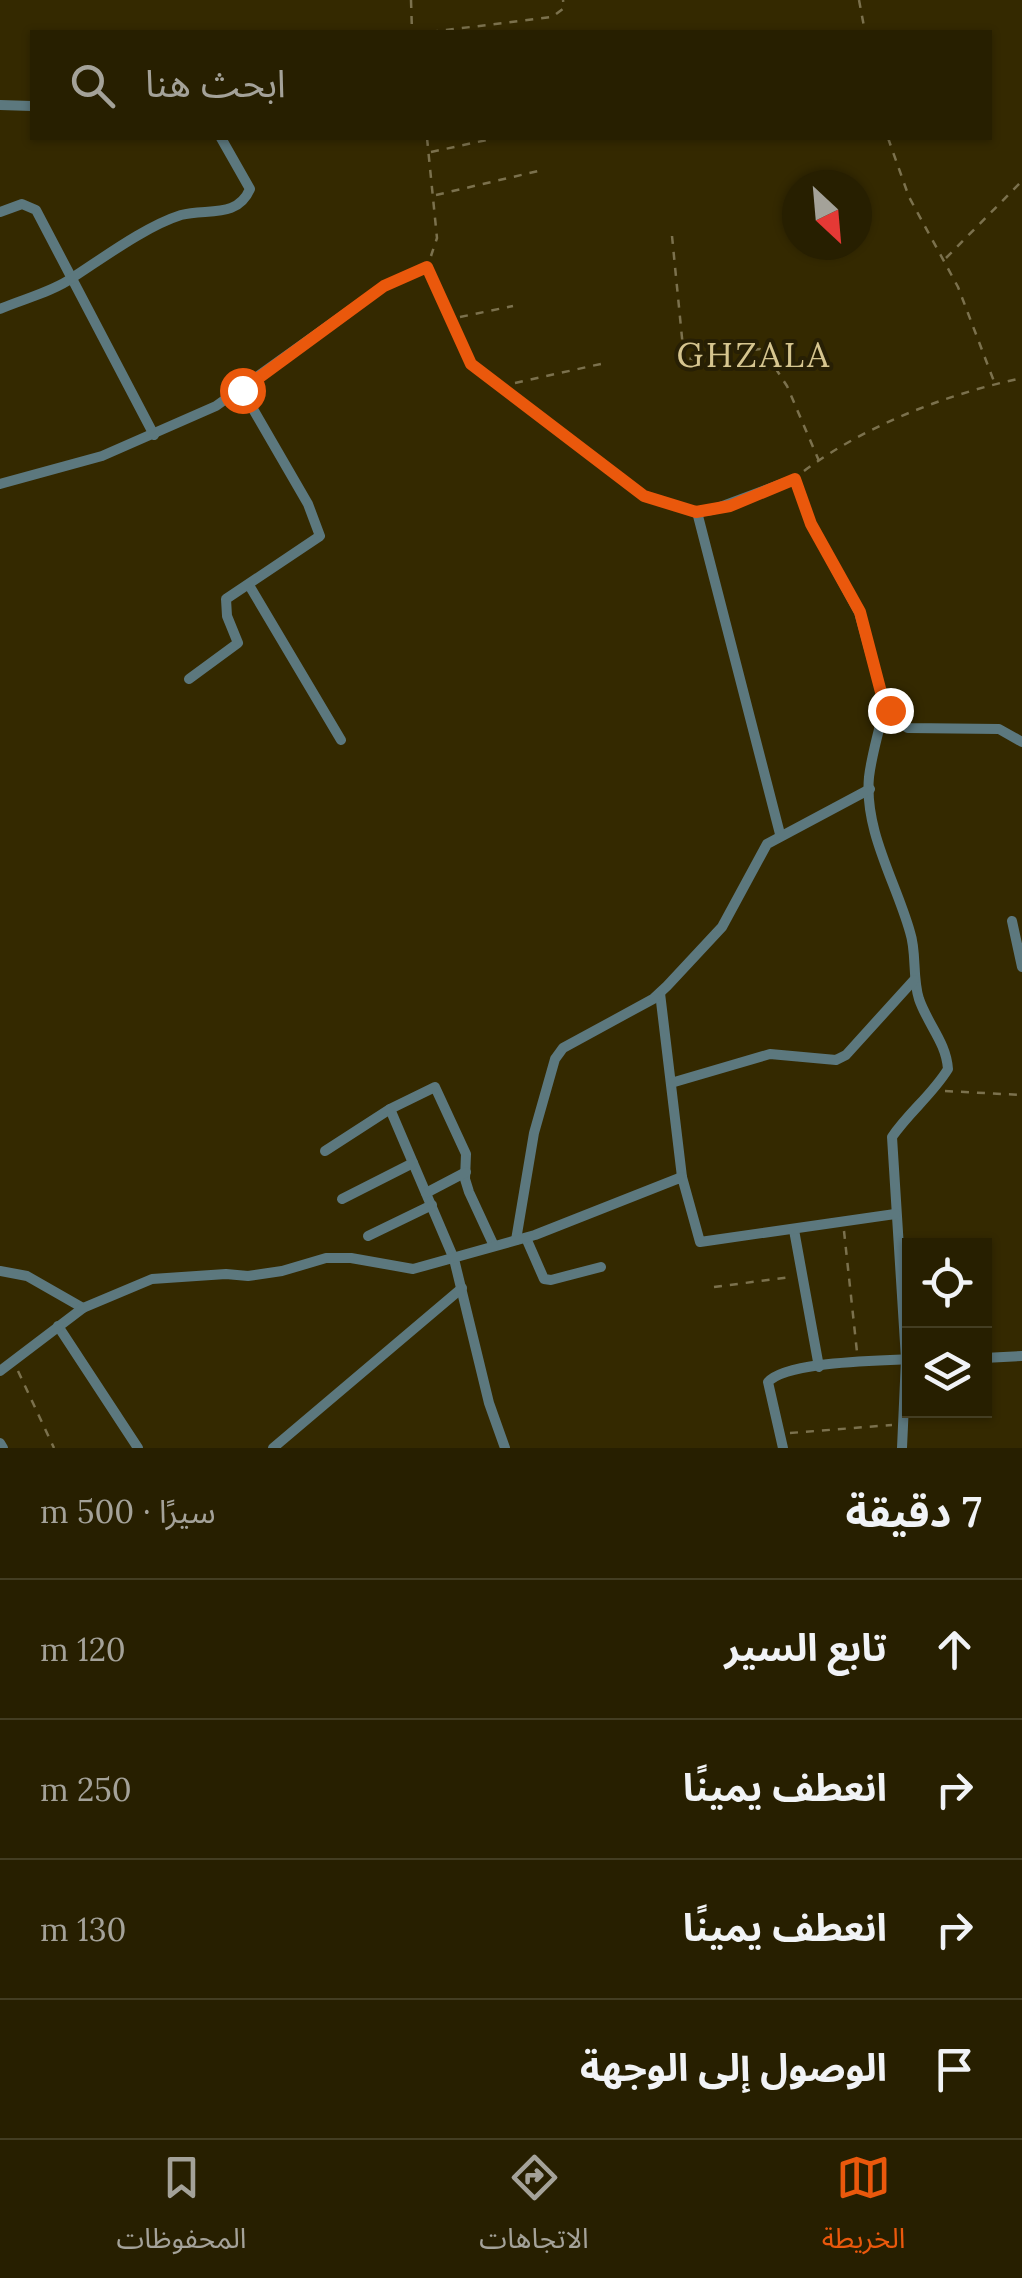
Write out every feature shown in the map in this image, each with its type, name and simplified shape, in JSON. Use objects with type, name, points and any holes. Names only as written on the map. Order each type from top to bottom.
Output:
[{"type":"street","points":[[0,105],[30,106]]},
{"type":"street","points":[[0,308],[71,279],[90,264],[182,215],[220,212],[246,199],[250,189],[222,140]]},
{"type":"street","points":[[0,212],[22,204],[36,210],[154,436]]},
{"type":"street","points":[[0,484],[102,456],[154,436],[242,390],[384,286],[427,267],[471,364],[644,496],[696,512],[730,506],[795,479],[811,524],[860,612],[886,702],[898,722],[908,728],[998,729],[1022,742]]},
{"type":"street","points":[[189,680],[238,643],[226,599],[320,536],[308,504],[242,390]]},
{"type":"street","points":[[696,512],[780,834]]},
{"type":"street","points":[[249,585],[341,740]]},
{"type":"street","points":[[886,702],[870,807],[886,867],[912,935],[914,980],[920,1003],[947,1056],[948,1069],[892,1136],[906,1328]]},
{"type":"street","points":[[601,1267],[550,1280],[544,1278],[521,1239],[534,1133],[555,1059],[563,1048],[660,993],[722,926],[767,844],[870,789]]},
{"type":"street","points":[[1012,921],[1022,967]]},
{"type":"street","points":[[671,1082],[770,1054],[836,1060],[846,1056],[914,980]]},
{"type":"street","points":[[660,993],[682,1177],[700,1242],[896,1214]]},
{"type":"street","points":[[325,1150],[390,1109],[435,1087],[466,1154],[469,1192],[494,1246]]},
{"type":"street","points":[[390,1109],[454,1259],[488,1404],[505,1448]]},
{"type":"street","points":[[342,1199],[413,1163]]},
{"type":"street","points":[[426,1192],[466,1172]]},
{"type":"street","points":[[0,1371],[82,1308],[152,1280],[248,1276],[326,1258],[351,1258],[413,1269],[521,1239],[617,1206],[682,1177]]},
{"type":"street","points":[[368,1236],[432,1205]]},
{"type":"street","points":[[794,1230],[819,1367]]},
{"type":"street","points":[[0,1271],[27,1276],[82,1308]]},
{"type":"street","points":[[273,1448],[462,1288]]},
{"type":"street","points":[[58,1326],[138,1448]]},
{"type":"street","points":[[992,1358],[1022,1356]]},
{"type":"street","points":[[783,1448],[768,1382],[777,1374],[902,1360]]},
{"type":"street","points":[[902,1448],[903,1418]]},
{"type":"path","points":[[411,0],[412,30]]},
{"type":"path","points":[[446,30],[552,17],[564,8],[562,0]]},
{"type":"path","points":[[859,0],[865,30]]},
{"type":"path","points":[[427,140],[437,238],[427,267]]},
{"type":"path","points":[[430,152],[487,140]]},
{"type":"path","points":[[889,140],[910,196],[945,258],[995,384]]},
{"type":"path","points":[[434,196],[538,170]]},
{"type":"path","points":[[945,258],[1022,181]]},
{"type":"path","points":[[672,236],[684,358],[693,360],[760,349],[765,352],[788,386],[819,461]]},
{"type":"path","points":[[449,319],[512,306]]},
{"type":"path","points":[[499,387],[605,362]]},
{"type":"path","points":[[795,479],[819,461],[898,420],[1022,378]]},
{"type":"path","points":[[934,1090],[1022,1095]]},
{"type":"path","points":[[843,1222],[858,1364]]},
{"type":"path","points":[[714,1287],[802,1275]]},
{"type":"path","points":[[13,1360],[54,1448]]},
{"type":"path","points":[[780,1434],[903,1424]]},
{"type":"district","name":"GHZALA","points":[[754,355]]},
{"type":"route","points":[[242,390],[384,286],[427,267],[471,364],[644,496],[696,512],[730,506],[795,479],[811,524],[860,612],[882,696],[890,710]]}]
